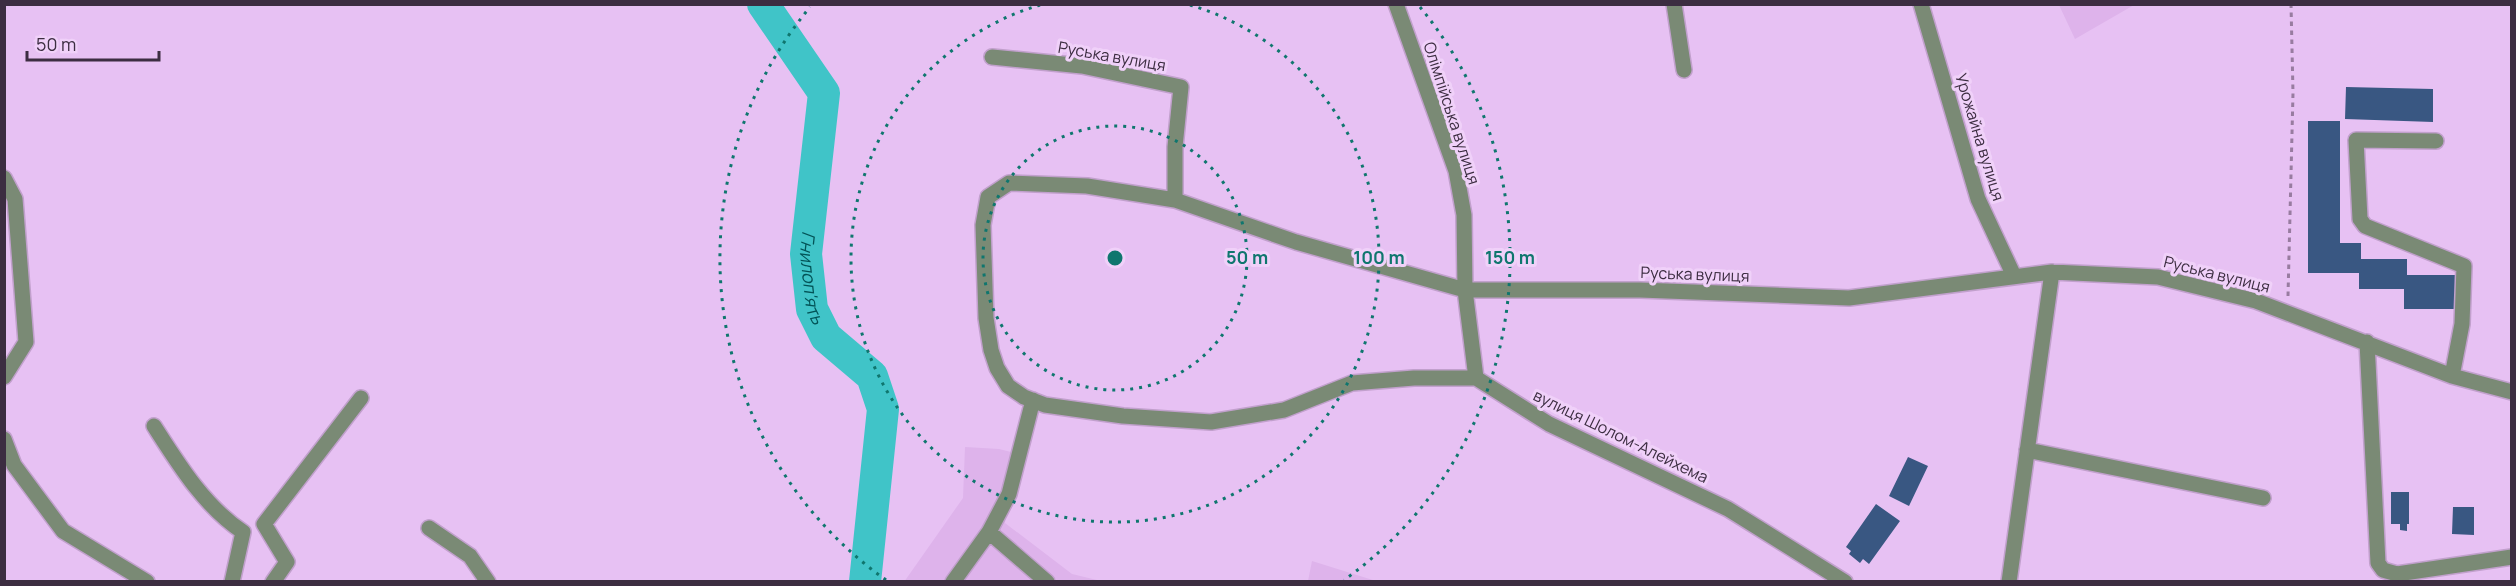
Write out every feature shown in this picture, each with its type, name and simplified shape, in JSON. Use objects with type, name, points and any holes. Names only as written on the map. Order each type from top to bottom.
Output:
[{"type":"street","name":"Олімпійська вулиця","points":[[1396,4],[1456,171],[1464,215],[1465,290],[1476,378]]},
{"type":"street","points":[[1674,4],[1684,70]]},
{"type":"street","name":"Урожайна вулиця","points":[[1921,4],[1978,199],[2014,276]]},
{"type":"street","name":"Руська вулиця","points":[[992,57],[1082,66],[1181,87],[1175,147],[1175,200],[1296,242],[1465,290],[1640,290],[1849,298],[2052,272],[2158,277],[2256,301],[2452,376],[2511,392]]},
{"type":"street","points":[[2436,141],[2356,140],[2360,219],[2365,226],[2464,266],[2462,324],[2452,376]]},
{"type":"street","points":[[4,178],[15,199],[26,342],[4,377]]},
{"type":"street","points":[[1175,200],[1087,186],[1047,183],[1008,183],[988,197],[983,225],[986,318],[997,368],[1008,386],[1045,405],[1123,416],[1211,422],[1284,410],[1352,383],[1414,378],[1476,378]]},
{"type":"street","points":[[2010,582],[2052,272]]},
{"type":"street","points":[[2367,342],[2378,563],[2383,570],[2397,574],[2438,575],[2511,557]]},
{"type":"street","name":"вулиця Шолом-Алейхема","points":[[1476,378],[1549,424],[1728,509],[1845,582]]},
{"type":"street","points":[[243,532],[264,524],[361,398]]},
{"type":"street","points":[[953,582],[989,532],[1009,495],[1033,400]]},
{"type":"street","points":[[154,426],[188,477],[224,519],[243,532]]},
{"type":"street","points":[[4,439],[14,465],[63,531],[147,582]]},
{"type":"street","points":[[2027,450],[2263,498]]},
{"type":"street","points":[[264,524],[287,562],[273,582]]},
{"type":"street","points":[[429,528],[470,556],[488,582]]},
{"type":"street","points":[[232,582],[243,532]]},
{"type":"street","points":[[989,532],[1047,582]]},
{"type":"path","points":[[2287,313],[2293,93],[2291,4]]},
{"type":"shaded area","points":[[2059,5],[2134,5],[2075,39]]},
{"type":"shaded area","points":[[965,447],[999,449],[1019,454],[1009,494],[1005,523],[1072,574],[1101,581],[904,582],[963,498]]},
{"type":"shaded area","points":[[1312,561],[1376,581],[1308,581]]},
{"type":"building","points":[[2346,87],[2433,89],[2433,122],[2345,119]]},
{"type":"building","points":[[2308,121],[2340,121],[2340,243],[2361,243],[2361,259],[2407,259],[2407,275],[2455,275],[2455,309],[2404,309],[2404,289],[2359,289],[2359,273],[2308,273]]},
{"type":"building","points":[[1908,457],[1928,466],[1909,506],[1889,496]]},
{"type":"building","points":[[2391,492],[2409,492],[2407,531],[2400,530],[2400,524],[2391,524]]},
{"type":"building","points":[[1876,504],[1900,521],[1869,564],[1863,559],[1860,563],[1849,554],[1851,551],[1846,547]]},
{"type":"building","points":[[2453,507],[2474,507],[2474,535],[2452,534]]},
{"type":"waterway","name":"Гнилоп'ять","points":[[763,4],[824,93],[806,254],[812,309],[826,337],[872,376],[883,409],[865,582]]}]
